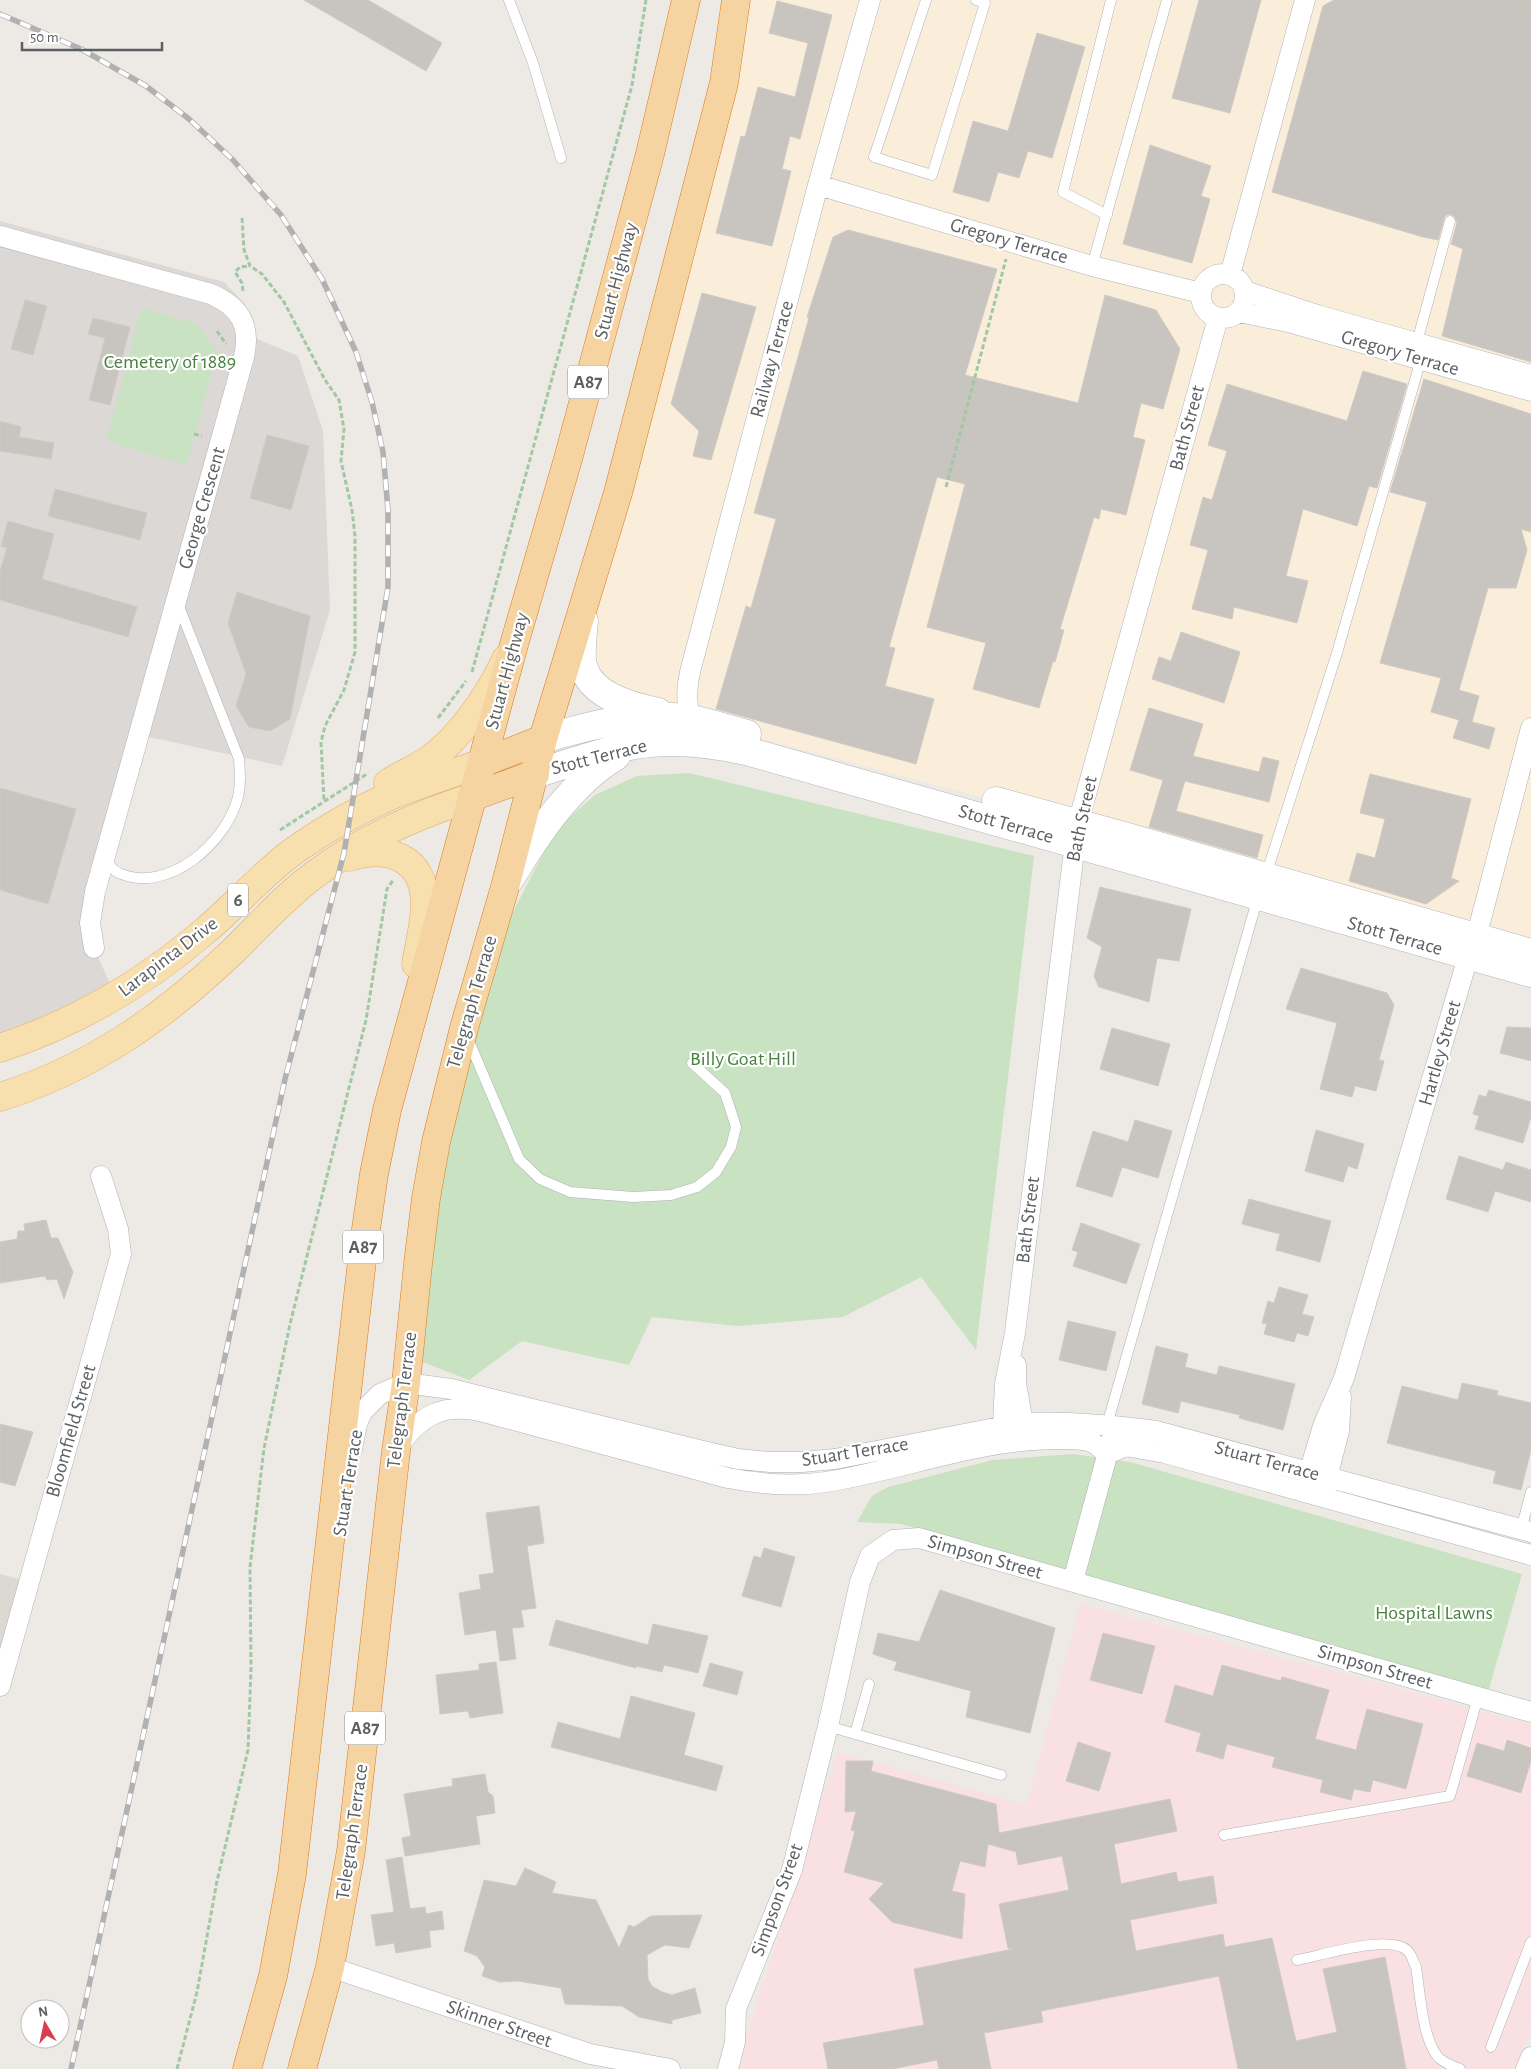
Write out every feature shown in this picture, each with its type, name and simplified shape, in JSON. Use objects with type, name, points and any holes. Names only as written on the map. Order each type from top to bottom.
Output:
[{"type":"highway","name":"Stuart Highway","points":[[482,762],[568,459],[650,154],[686,0]]},
{"type":"highway","name":"A87","points":[[543,739],[618,493],[724,83],[736,0]]},
{"type":"highway","name":"6","points":[[482,762],[543,739]]},
{"type":"highway","name":"Telegraph Terrace","points":[[302,2069],[330,1968],[351,1851],[426,1198],[446,1096],[505,887],[543,739]]},
{"type":"highway","name":"A87","points":[[247,2069],[273,1976],[292,1874],[364,1243],[374,1174],[387,1110],[482,762]]},
{"type":"highway","name":"6","points":[[472,797],[535,774]]},
{"type":"main road","points":[[588,587],[582,662],[595,685],[617,700],[690,719]]},
{"type":"main road","points":[[293,852],[307,833],[332,815],[429,760],[448,743],[462,728],[500,673],[515,641]]},
{"type":"main road","name":"Stott Terrace","points":[[543,739],[607,723],[655,718],[690,719],[1472,947],[1531,973]]},
{"type":"main road","name":"Stott Terrace","points":[[535,774],[635,745],[688,742],[723,746],[750,752],[1076,833]]},
{"type":"main road","points":[[505,887],[527,851],[561,806],[601,765],[635,745]]},
{"type":"main road","name":"Larapinta Drive","points":[[0,1048],[34,1037],[116,997],[162,966],[206,931],[263,876],[293,852],[351,815],[397,793],[482,762]]},
{"type":"main road","name":"Larapinta Drive","points":[[0,1097],[69,1070],[111,1048],[141,1029],[204,978],[289,894],[344,853],[409,819],[472,797]]},
{"type":"main road","points":[[314,875],[343,859],[367,852],[391,854],[406,861],[414,868],[424,889],[424,918],[387,1110]]},
{"type":"main road","name":"Stott Terrace","points":[[1472,947],[1531,953]]},
{"type":"street","name":"Railway Terrace","points":[[690,719],[686,704],[686,689],[690,672],[818,185],[870,0]]},
{"type":"street","points":[[1230,275],[1305,0]]},
{"type":"street","name":"Gregory Terrace","points":[[818,185],[1092,266],[1201,293]]},
{"type":"street","name":"George Crescent","points":[[0,236],[211,294],[225,301],[236,310],[243,322],[246,336],[244,357],[95,892],[91,912],[91,934],[94,948]]},
{"type":"street","points":[[1215,275],[1230,275],[1237,278],[1245,291],[1243,306],[1239,312],[1225,318],[1218,318],[1204,308],[1201,301],[1201,293],[1208,279],[1215,275]]},
{"type":"street","name":"Gregory Terrace","points":[[1245,291],[1309,312],[1531,375]]},
{"type":"street","name":"Gregory Terrace","points":[[1239,312],[1288,322],[1420,343],[1531,392]]},
{"type":"street","name":"Bath Street","points":[[1012,1433],[1002,1402],[1015,1333],[1076,833],[1218,318]]},
{"type":"street","name":"Hartley Street","points":[[1313,1494],[1318,1474],[1323,1426],[1344,1378],[1472,947],[1531,728]]},
{"type":"street","name":"Bloomfield Street","points":[[0,1686],[121,1254],[118,1229],[101,1176]]},
{"type":"street","name":"Stuart Terrace","points":[[312,1708],[357,1424],[362,1412],[380,1394],[406,1383],[451,1389],[738,1459],[770,1462],[835,1459],[1012,1433],[1092,1442],[1108,1454],[1125,1446],[1143,1448],[1531,1555]]},
{"type":"street","name":"Stuart Terrace","points":[[396,1451],[404,1438],[425,1420],[446,1408],[458,1408],[484,1412],[728,1478],[769,1483],[805,1484],[826,1482],[888,1470],[1051,1421],[1156,1431],[1526,1531]]},
{"type":"street","points":[[1073,1582],[1108,1454],[1111,1426]]},
{"type":"street","name":"Simpson Street","points":[[728,2069],[735,2042],[736,2009],[792,1870],[828,1726],[860,1582],[870,1556],[893,1540],[919,1538],[1531,1712]]},
{"type":"street","name":"Skinner Street","points":[[330,1968],[588,2062],[670,2069]]},
{"type":"street","points":[[1526,2069],[1531,2057]]},
{"type":"lane","points":[[509,0],[534,63],[561,158]]},
{"type":"lane","points":[[926,0],[874,157],[932,175],[985,3],[976,0]]},
{"type":"lane","points":[[1107,215],[1063,192],[1111,0]]},
{"type":"lane","points":[[1092,266],[1167,0]]},
{"type":"lane","points":[[1111,1426],[1261,887],[1337,654],[1420,343],[1450,221]]},
{"type":"lane","points":[[105,861],[117,872],[126,876],[155,877],[174,870],[200,856],[217,839],[231,816],[238,797],[239,759],[176,600]]},
{"type":"lane","points":[[464,1028],[519,1159],[540,1179],[570,1192],[633,1197],[671,1195],[697,1187],[716,1172],[731,1147],[736,1127],[725,1093],[692,1063]]},
{"type":"lane","points":[[1526,1531],[1531,1492]]},
{"type":"lane","points":[[855,1734],[869,1684]]},
{"type":"lane","points":[[1224,1835],[1450,1796],[1478,1697]]},
{"type":"lane","points":[[828,1726],[1001,1775]]},
{"type":"lane","points":[[1491,2047],[1531,1942]]},
{"type":"lane","points":[[1297,1960],[1374,1944],[1397,1945],[1406,1949],[1416,1967],[1427,2035],[1433,2049],[1438,2057],[1447,2064],[1460,2069]]},
{"type":"path","points":[[448,743],[432,726],[472,673],[632,85],[646,0]]},
{"type":"path","points":[[242,218],[244,250],[250,266],[262,274],[284,302],[325,380],[339,400],[344,429],[341,461],[352,510],[355,536],[355,652],[344,690],[325,726],[321,742],[324,801]]},
{"type":"path","points":[[946,487],[1010,242]]},
{"type":"path","points":[[244,297],[242,282],[235,272],[240,267],[250,266]]},
{"type":"path","points":[[177,2069],[197,1992],[217,1881],[248,1750],[251,1669],[250,1567],[264,1448],[290,1324],[366,1020],[387,889],[406,861]]},
{"type":"shaded area","points":[[736,0],[1531,0],[1531,953],[1078,823],[617,700],[582,644]]},
{"type":"shaded area","points":[[0,221],[224,282],[245,304],[257,339],[298,356],[323,431],[330,610],[282,766],[140,735],[105,861],[94,948],[116,997],[0,1048]]},
{"type":"shaded area","points":[[0,1574],[29,1582],[0,1686]]},
{"type":"shaded area","points":[[1080,1604],[1531,1724],[1531,2028],[1514,2069],[736,2069],[837,1752],[1027,1805]]},
{"type":"green space","name":"Cemetery of 1889","points":[[142,308],[197,324],[217,352],[187,465],[106,441]]},
{"type":"green space","name":"Billy Goat Hill","points":[[689,773],[1034,856],[976,1350],[921,1277],[843,1317],[738,1326],[652,1317],[629,1365],[522,1341],[469,1380],[420,1361],[443,1129],[511,916],[555,830],[595,795],[637,776]]},
{"type":"green space","name":"Hospital Lawns","points":[[1073,1454],[1130,1462],[1522,1574],[1488,1692],[901,1524],[857,1522],[872,1496],[888,1487],[993,1460]]},
{"type":"building","points":[[304,0],[368,0],[442,43],[426,71]]},
{"type":"building","points":[[1199,0],[1261,0],[1230,113],[1172,98]]},
{"type":"building","points":[[1334,0],[1531,0],[1531,362],[1442,336],[1463,249],[1451,244],[1457,223],[1454,216],[1449,214],[1445,216],[1438,240],[1272,192],[1323,6]]},
{"type":"building","points":[[777,1],[832,15],[800,139],[790,136],[782,169],[791,171],[772,246],[716,233],[741,136],[745,137],[758,87],[795,97],[808,43],[769,33]]},
{"type":"building","points":[[1037,33],[1085,47],[1052,158],[1028,151],[1019,178],[998,172],[989,202],[953,192],[973,121],[1008,131]]},
{"type":"building","points":[[1150,145],[1211,166],[1201,196],[1210,199],[1192,263],[1123,244]]},
{"type":"building","points":[[848,230],[997,269],[965,375],[1078,403],[1105,295],[1156,310],[1180,349],[1163,409],[1141,403],[1133,437],[1145,440],[1126,515],[1101,509],[1099,519],[1094,517],[1060,629],[1064,630],[1055,662],[1053,661],[1039,708],[973,689],[986,643],[927,627],[965,484],[937,477],[889,647],[895,648],[885,686],[934,699],[916,764],[716,709],[746,606],[751,608],[776,519],[754,513],[809,318],[807,317],[833,237]]},
{"type":"building","points":[[702,293],[756,307],[711,460],[693,456],[699,431],[671,404]]},
{"type":"building","points":[[25,300],[47,306],[33,355],[11,349]]},
{"type":"building","points":[[93,318],[130,327],[110,405],[89,400],[105,338],[88,334]]},
{"type":"building","points":[[1363,371],[1407,384],[1377,488],[1369,486],[1357,526],[1303,509],[1286,576],[1308,581],[1297,623],[1234,607],[1232,619],[1192,609],[1208,550],[1190,545],[1203,497],[1212,500],[1227,451],[1208,445],[1227,384],[1347,421]]},
{"type":"building","points":[[1424,379],[1531,414],[1531,532],[1521,529],[1527,550],[1516,588],[1488,588],[1459,690],[1479,696],[1472,722],[1495,728],[1489,749],[1453,738],[1459,720],[1431,712],[1441,678],[1380,663],[1427,502],[1390,492]]},
{"type":"building","points":[[0,421],[21,427],[19,437],[54,443],[51,459],[0,451]]},
{"type":"building","points":[[267,435],[309,446],[291,510],[250,498]]},
{"type":"building","points":[[55,489],[147,513],[140,540],[48,516]]},
{"type":"building","points":[[8,521],[54,534],[42,579],[137,607],[128,637],[0,600],[0,571],[7,548],[1,546]]},
{"type":"building","points":[[237,592],[310,616],[290,719],[270,731],[249,727],[236,706],[246,674],[228,623]]},
{"type":"building","points":[[1181,632],[1240,652],[1224,703],[1152,679],[1159,657],[1171,661]]},
{"type":"building","points":[[1149,708],[1203,724],[1193,756],[1259,772],[1263,757],[1279,761],[1269,802],[1185,781],[1176,811],[1263,835],[1257,858],[1149,827],[1163,780],[1130,770]]},
{"type":"building","points":[[1370,774],[1471,799],[1451,878],[1459,881],[1426,904],[1349,881],[1357,853],[1375,858],[1385,819],[1360,813]]},
{"type":"building","points":[[0,788],[76,809],[48,904],[0,890]]},
{"type":"building","points":[[1100,887],[1191,909],[1179,961],[1157,958],[1149,1002],[1099,987],[1094,976],[1102,947],[1087,938]]},
{"type":"building","points":[[1301,968],[1387,993],[1394,1005],[1379,1060],[1384,1061],[1376,1091],[1355,1086],[1352,1097],[1320,1089],[1337,1023],[1286,1009]]},
{"type":"building","points":[[1507,1027],[1531,1028],[1531,1061],[1500,1053]]},
{"type":"building","points":[[1112,1028],[1170,1044],[1158,1086],[1100,1069]]},
{"type":"building","points":[[1489,1090],[1531,1102],[1531,1117],[1523,1143],[1475,1129],[1479,1116],[1473,1114],[1479,1095],[1486,1097]]},
{"type":"building","points":[[1135,1120],[1172,1131],[1158,1178],[1122,1167],[1112,1197],[1076,1186],[1093,1131],[1128,1142]]},
{"type":"building","points":[[1316,1130],[1364,1144],[1357,1169],[1348,1166],[1343,1182],[1305,1171]]},
{"type":"building","points":[[1459,1156],[1503,1170],[1506,1162],[1531,1170],[1531,1202],[1495,1191],[1488,1212],[1446,1199]]},
{"type":"building","points":[[1249,1199],[1331,1221],[1320,1262],[1276,1250],[1280,1234],[1242,1224]]},
{"type":"building","points":[[46,1220],[51,1238],[58,1238],[73,1272],[64,1299],[57,1279],[47,1280],[45,1276],[0,1283],[0,1242],[17,1239],[18,1231],[25,1231],[24,1224]]},
{"type":"building","points":[[1081,1223],[1140,1244],[1126,1284],[1073,1266],[1078,1252],[1072,1250]]},
{"type":"building","points":[[1279,1287],[1308,1295],[1302,1314],[1314,1317],[1308,1336],[1297,1333],[1294,1342],[1264,1334],[1267,1324],[1262,1323],[1268,1301],[1274,1303]]},
{"type":"building","points":[[1068,1321],[1116,1332],[1106,1371],[1059,1360]]},
{"type":"building","points":[[1156,1346],[1188,1354],[1185,1367],[1217,1375],[1219,1366],[1295,1384],[1283,1430],[1239,1418],[1240,1415],[1181,1401],[1178,1413],[1142,1404]]},
{"type":"building","points":[[1462,1383],[1498,1391],[1497,1395],[1531,1403],[1531,1450],[1521,1490],[1493,1483],[1496,1471],[1387,1443],[1402,1386],[1458,1400]]},
{"type":"building","points":[[0,1424],[33,1432],[15,1486],[0,1482]]},
{"type":"building","points":[[539,1506],[544,1543],[527,1546],[536,1608],[521,1610],[524,1627],[512,1628],[516,1659],[500,1661],[496,1630],[465,1635],[459,1593],[481,1589],[479,1575],[494,1573],[486,1513]]},
{"type":"building","points":[[764,1548],[795,1557],[781,1607],[742,1596],[754,1556],[761,1558]]},
{"type":"building","points":[[940,1590],[1055,1628],[1030,1733],[966,1717],[971,1691],[894,1670],[897,1662],[873,1654],[878,1633],[919,1642]]},
{"type":"building","points":[[556,1620],[648,1645],[653,1624],[708,1636],[698,1673],[664,1665],[662,1672],[636,1666],[636,1668],[549,1645]]},
{"type":"building","points":[[1103,1633],[1155,1646],[1142,1694],[1090,1680]]},
{"type":"building","points":[[496,1662],[503,1713],[470,1718],[468,1711],[440,1714],[436,1675],[479,1670],[479,1664]]},
{"type":"building","points":[[710,1663],[743,1672],[737,1695],[703,1686]]},
{"type":"building","points":[[1222,1665],[1281,1681],[1282,1677],[1329,1690],[1315,1739],[1356,1750],[1367,1709],[1423,1724],[1406,1789],[1373,1780],[1370,1792],[1354,1789],[1351,1800],[1320,1792],[1323,1780],[1272,1767],[1275,1757],[1227,1744],[1223,1759],[1196,1751],[1201,1733],[1165,1722],[1175,1685],[1213,1696]]},
{"type":"building","points":[[631,1696],[695,1713],[684,1755],[723,1766],[716,1791],[551,1747],[558,1722],[620,1739]]},
{"type":"building","points":[[1507,1740],[1531,1748],[1531,1761],[1521,1793],[1467,1776],[1477,1743],[1504,1751]]},
{"type":"building","points":[[1078,1742],[1111,1753],[1099,1791],[1066,1781]]},
{"type":"building","points":[[846,1761],[873,1761],[871,1771],[996,1804],[999,1833],[1170,1799],[1177,1831],[1114,1844],[1121,1884],[1176,1872],[1178,1882],[1213,1876],[1217,1903],[1130,1920],[1136,1951],[1223,1934],[1225,1947],[1272,1938],[1296,2041],[1337,2032],[1323,1969],[1385,1957],[1406,2069],[1238,2069],[1219,1976],[1041,2011],[1043,2022],[984,2033],[991,2069],[939,2069],[937,2060],[892,2069],[828,2069],[823,2043],[924,2025],[914,1969],[1013,1949],[1008,1948],[999,1904],[1069,1890],[1062,1856],[1018,1865],[1016,1852],[988,1844],[985,1867],[960,1861],[952,1891],[965,1894],[962,1939],[892,1922],[869,1899],[884,1883],[844,1872],[855,1831],[851,1830],[856,1811],[845,1812]]},
{"type":"building","points":[[485,1774],[488,1792],[493,1796],[495,1813],[476,1816],[480,1844],[405,1856],[402,1838],[411,1836],[404,1794],[453,1786],[452,1779]]},
{"type":"building","points":[[402,1857],[410,1909],[425,1907],[426,1914],[442,1911],[444,1929],[429,1931],[431,1947],[396,1953],[394,1943],[376,1946],[371,1915],[394,1912],[386,1860]]},
{"type":"building","points":[[525,1868],[556,1882],[552,1893],[596,1900],[619,1948],[629,1925],[634,1927],[651,1916],[702,1915],[689,1948],[665,1945],[647,1955],[648,1979],[652,1986],[672,1995],[695,1988],[701,2013],[672,2020],[672,2024],[639,2017],[622,2006],[565,2004],[561,1988],[518,1981],[500,1982],[482,1976],[485,1967],[477,1956],[464,1951],[484,1880],[516,1886]]},
{"type":"railway","points":[[0,14],[81,49],[146,86],[189,119],[233,160],[281,215],[322,279],[356,352],[372,402],[383,452],[388,510],[388,587],[344,853],[285,1079],[71,2069]]}]
